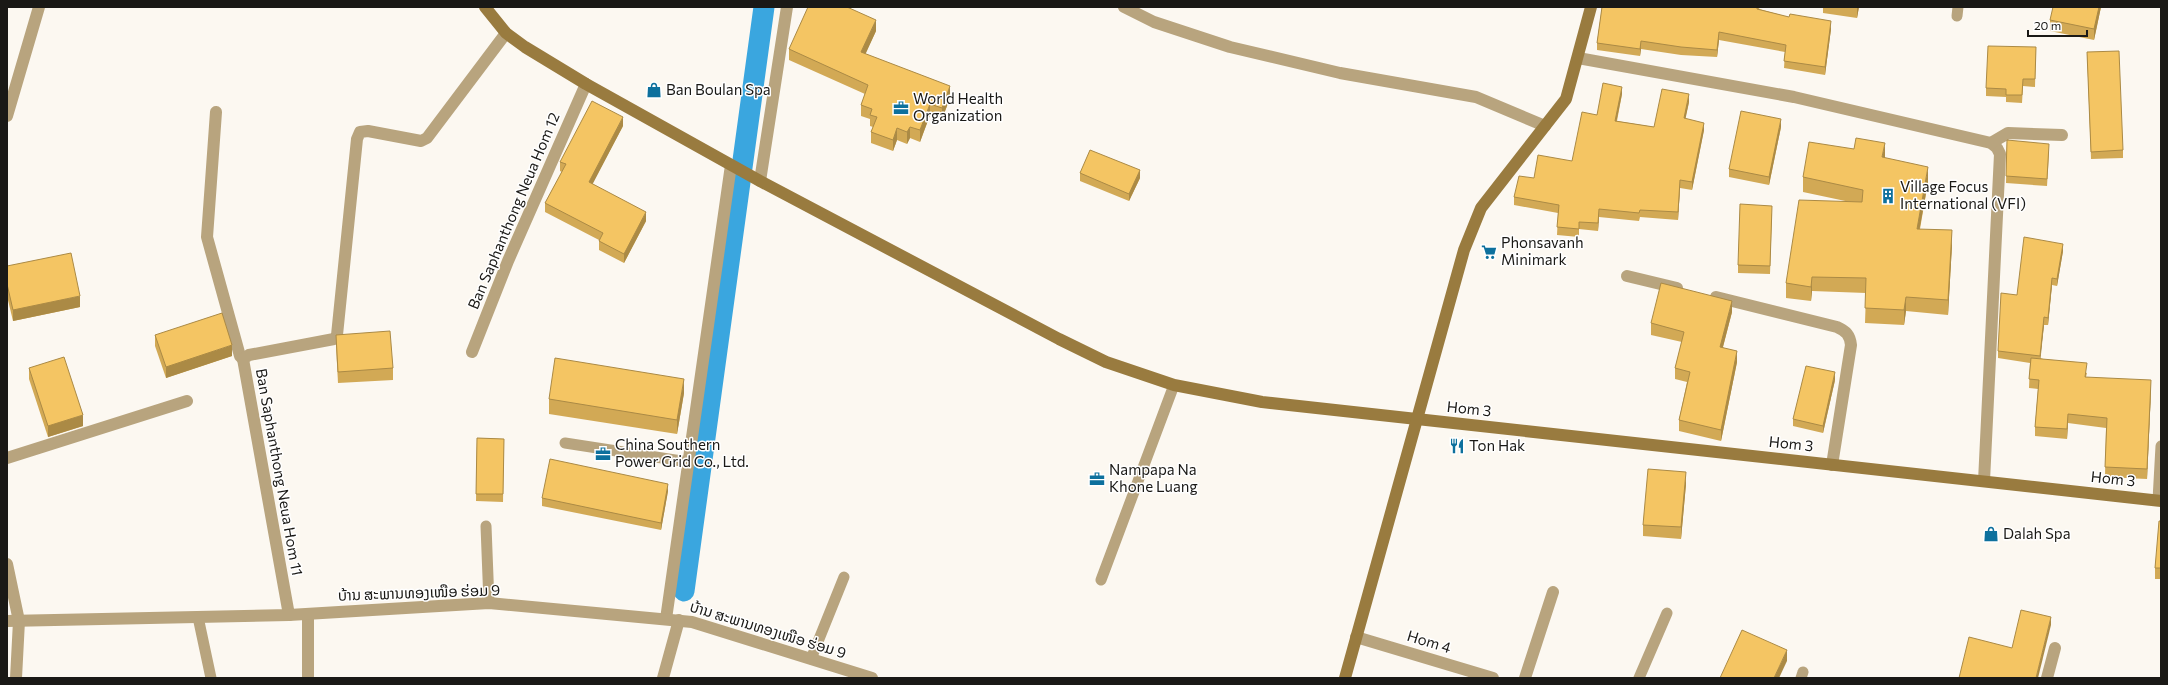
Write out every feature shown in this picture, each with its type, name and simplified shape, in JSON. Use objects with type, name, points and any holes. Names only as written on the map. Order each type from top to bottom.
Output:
[{"type":"street","points":[[7,116],[39,7]]},
{"type":"street","name":"Hom 3","points":[[486,7],[506,33],[525,47],[586,84],[760,181],[1106,362],[1174,385],[1262,402],[2159,500]]},
{"type":"street","points":[[760,181],[787,7]]},
{"type":"street","points":[[1124,7],[1154,22],[1230,47],[1340,73],[1476,97],[1545,126]]},
{"type":"street","points":[[1345,678],[1464,250],[1480,208],[1566,99],[1591,7]]},
{"type":"street","name":"Ban Saphanthong Neua Hom 11","points":[[289,615],[243,368],[243,359],[249,355],[334,339],[337,335],[357,139],[360,132],[368,131],[421,141],[427,138],[506,33]]},
{"type":"street","points":[[1578,58],[1794,97],[1991,143],[1997,148],[2000,154],[1984,481]]},
{"type":"street","name":"Ban Saphanthong Neua Hom 12","points":[[472,352],[508,261],[586,84]]},
{"type":"street","points":[[216,112],[207,237],[240,356],[243,359]]},
{"type":"street","points":[[1991,143],[2008,133],[2062,135]]},
{"type":"street","points":[[666,619],[731,165]]},
{"type":"street","points":[[1627,276],[1690,291]]},
{"type":"street","points":[[1705,294],[1837,327],[1844,330],[1850,337],[1851,345],[1832,465]]},
{"type":"street","points":[[7,458],[187,401]]},
{"type":"street","points":[[7,564],[19,620],[16,678]]},
{"type":"street","points":[[1525,678],[1554,592]]},
{"type":"street","name":"ບ້ານ ສະພານທອງເໜືອ ຮ່ອມ 9","points":[[7,621],[289,615],[489,603],[679,620],[872,678]]},
{"type":"street","points":[[308,614],[308,678]]},
{"type":"street","points":[[663,678],[679,620]]},
{"type":"street","name":"Hom 4","points":[[1356,637],[1493,678]]},
{"type":"street","points":[[2047,678],[2055,648]]},
{"type":"lane","points":[[1101,580],[1174,385]]},
{"type":"lane","points":[[565,443],[688,462]]},
{"type":"lane","points":[[2159,500],[2161,446]]},
{"type":"lane","points":[[486,526],[489,603]]},
{"type":"lane","points":[[811,659],[844,577]]},
{"type":"lane","points":[[1639,678],[1667,613]]},
{"type":"lane","points":[[198,617],[211,678]]},
{"type":"building","points":[[808,7],[847,7],[876,20],[861,52],[950,86],[942,108],[930,104],[920,130],[910,127],[907,132],[897,128],[893,140],[871,132],[877,117],[870,115],[872,109],[861,105],[868,85],[789,49]]},
{"type":"building","points":[[1602,7],[1757,7],[1757,9],[1789,17],[1790,14],[1831,21],[1825,67],[1784,61],[1786,45],[1719,32],[1717,50],[1681,47],[1641,41],[1640,49],[1597,43]]},
{"type":"building","points":[[2053,7],[2099,7],[2094,29],[2050,20]]},
{"type":"building","points":[[1988,46],[2036,47],[2035,79],[2023,79],[2022,95],[2006,95],[2006,89],[1986,88]]},
{"type":"building","points":[[2119,51],[2123,150],[2091,152],[2087,52]]},
{"type":"building","points":[[1603,83],[1622,87],[1615,121],[1654,127],[1662,89],[1689,94],[1684,118],[1704,123],[1692,182],[1680,180],[1678,212],[1640,210],[1639,213],[1599,209],[1598,223],[1579,222],[1579,229],[1557,227],[1559,205],[1514,197],[1519,176],[1534,178],[1538,155],[1572,161],[1582,112],[1597,115]]},
{"type":"building","points":[[592,101],[623,117],[589,182],[646,212],[624,254],[599,241],[603,233],[545,203],[566,164],[560,162]]},
{"type":"building","points":[[1741,111],[1781,119],[1769,177],[1729,169]]},
{"type":"building","points":[[1856,138],[1885,143],[1882,157],[1928,167],[1917,229],[1952,230],[1948,300],[1906,297],[1904,310],[1865,308],[1866,278],[1812,277],[1811,287],[1786,283],[1799,200],[1862,202],[1863,190],[1803,177],[1809,142],[1854,149]]},
{"type":"building","points":[[2007,140],[2049,144],[2047,179],[2006,176]]},
{"type":"building","points":[[1090,150],[1140,170],[1129,194],[1080,173]]},
{"type":"building","points":[[1740,204],[1772,206],[1770,266],[1738,265]]},
{"type":"building","points":[[2024,237],[2063,244],[2057,279],[2052,278],[2048,318],[2044,317],[2040,356],[1998,351],[2001,293],[2017,295]]},
{"type":"building","points":[[71,253],[80,296],[13,310],[7,284],[7,266]]},
{"type":"building","points":[[1661,283],[1732,301],[1720,347],[1737,351],[1721,430],[1679,420],[1690,372],[1675,368],[1684,332],[1651,323]]},
{"type":"building","points":[[222,313],[232,345],[166,367],[155,335]]},
{"type":"building","points":[[390,331],[393,368],[338,372],[336,335]]},
{"type":"building","points":[[64,357],[83,415],[48,426],[29,368]]},
{"type":"building","points":[[555,358],[684,379],[677,420],[549,399]]},
{"type":"building","points":[[2031,358],[2087,363],[2085,377],[2151,380],[2147,469],[2105,467],[2107,418],[2068,414],[2067,429],[2035,427],[2039,380],[2029,379]]},
{"type":"building","points":[[1806,366],[1835,372],[1823,426],[1793,419]]},
{"type":"building","points":[[477,438],[504,439],[503,494],[476,494]]},
{"type":"building","points":[[550,459],[668,484],[661,523],[542,498]]},
{"type":"building","points":[[1648,469],[1686,472],[1681,527],[1643,525]]},
{"type":"building","points":[[2159,521],[2161,521],[2161,568],[2155,568]]},
{"type":"building","points":[[2021,610],[2051,617],[2036,678],[1959,678],[1969,637],[2012,648]]},
{"type":"building","points":[[1742,630],[1787,650],[1774,678],[1720,678]]},
{"type":"waterway","points":[[684,591],[764,7]]},
{"type":"place","name":"Ban Boulan Spa","points":[[654,90]]},
{"type":"place","name":"World Health Organization","points":[[901,108]]},
{"type":"place","name":"Village Focus International (VFI)","points":[[1888,196]]},
{"type":"place","name":"Phonsavanh Minimark","points":[[1489,252]]},
{"type":"place","name":"Ton Hak","points":[[1457,446]]},
{"type":"place","name":"China Southern Power Grid Co., Ltd.","points":[[603,454]]},
{"type":"place","name":"Nampapa Na Khone Luang","points":[[1097,479]]},
{"type":"place","name":"Dalah Spa","points":[[1991,534]]}]
